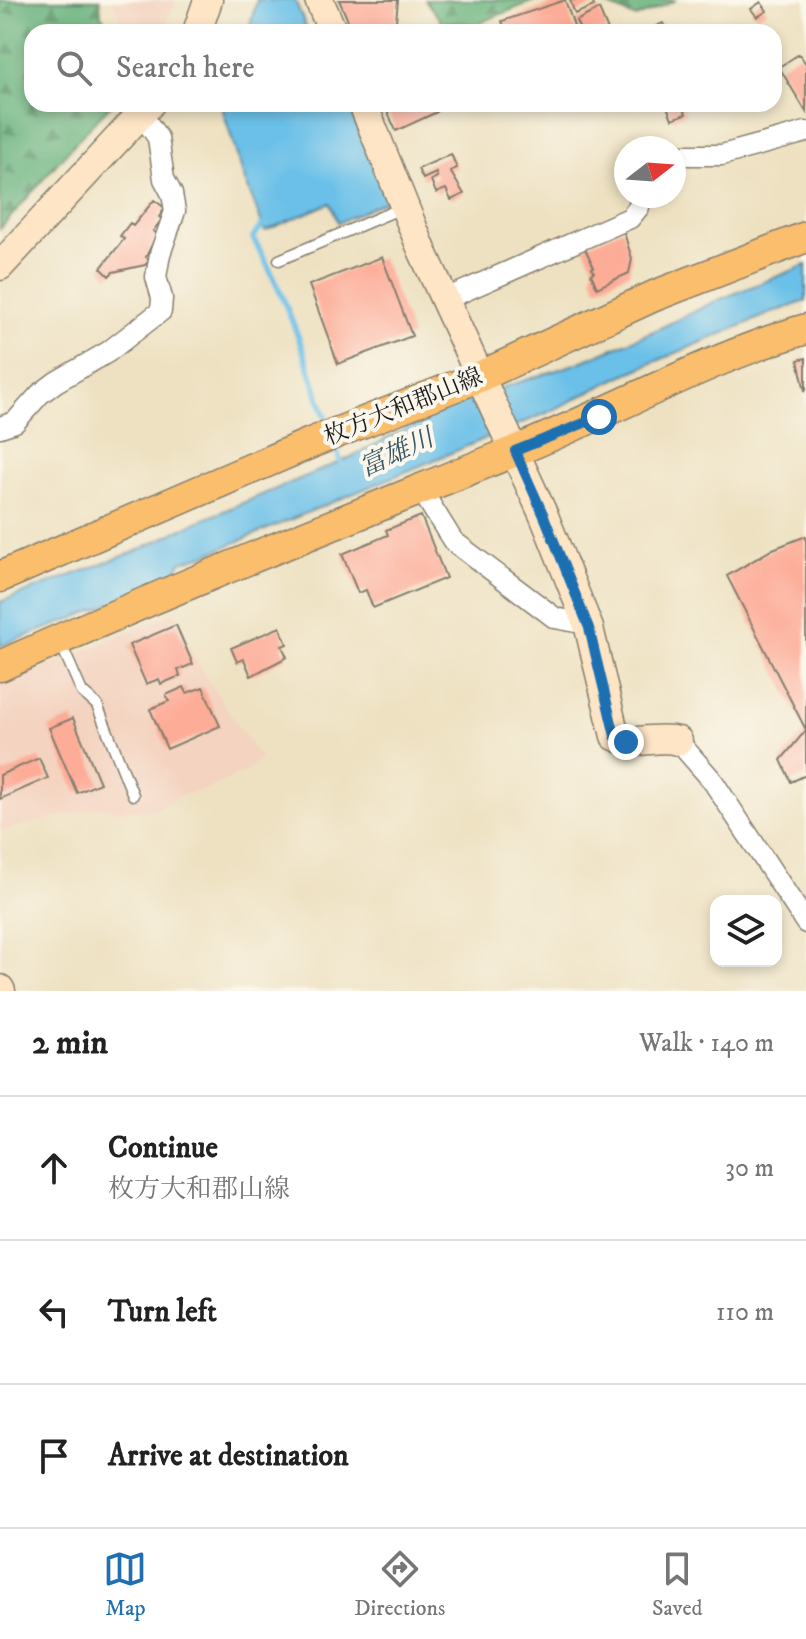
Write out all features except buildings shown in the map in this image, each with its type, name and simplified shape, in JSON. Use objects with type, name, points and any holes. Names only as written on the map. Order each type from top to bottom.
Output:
[{"type":"main road","name":"枚方大和郡山線","points":[[0,577],[327,437],[481,376],[654,296],[806,237]]},
{"type":"main road","points":[[0,666],[420,488],[515,451],[728,358],[806,329]]},
{"type":"street","points":[[200,24],[208,0]]},
{"type":"street","points":[[319,0],[330,24]]},
{"type":"street","points":[[0,266],[143,112]]},
{"type":"street","points":[[0,427],[15,422],[40,394],[108,352],[161,311],[162,298],[156,277],[160,254],[175,211],[172,194],[164,179],[158,138],[147,112]]},
{"type":"street","points":[[366,112],[405,206],[544,516],[587,624],[604,680],[615,736],[626,742],[678,741],[712,780],[806,923]]},
{"type":"street","points":[[686,155],[722,155],[806,132]]},
{"type":"street","points":[[446,299],[630,218],[638,208]]},
{"type":"street","points":[[420,488],[453,541],[555,618],[587,624]]},
{"type":"lane","points":[[279,260],[405,206]]},
{"type":"lane","points":[[60,639],[82,692],[97,705],[133,795]]},
{"type":"shaded area","points":[[112,0],[176,0],[166,24],[122,24]]},
{"type":"shaded area","points":[[176,611],[194,657],[261,759],[244,772],[206,790],[185,794],[154,810],[116,811],[103,806],[0,831],[0,686]]},
{"type":"green space","points":[[0,0],[100,0],[101,15],[107,24],[24,24],[24,112],[105,112],[0,229]]},
{"type":"green space","points":[[425,0],[536,0],[477,24],[442,22]]},
{"type":"green space","points":[[603,0],[676,0],[636,18],[605,4]]},
{"type":"water","points":[[257,0],[295,0],[305,24],[250,24]]},
{"type":"water","points":[[223,112],[351,112],[387,200],[338,223],[330,203],[265,231]]},
{"type":"water","name":"富雄川","points":[[806,265],[806,301],[621,376],[549,412],[208,554],[181,562],[170,582],[0,646],[0,602],[139,550],[347,459],[459,402],[578,363],[716,301]]},
{"type":"waterway","points":[[262,225],[253,238],[286,307],[329,428]]},
{"type":"waterway","points":[[334,442],[343,469]]},
{"type":"route","points":[[599,417],[515,451],[589,628],[604,680],[615,736],[626,742]]}]
